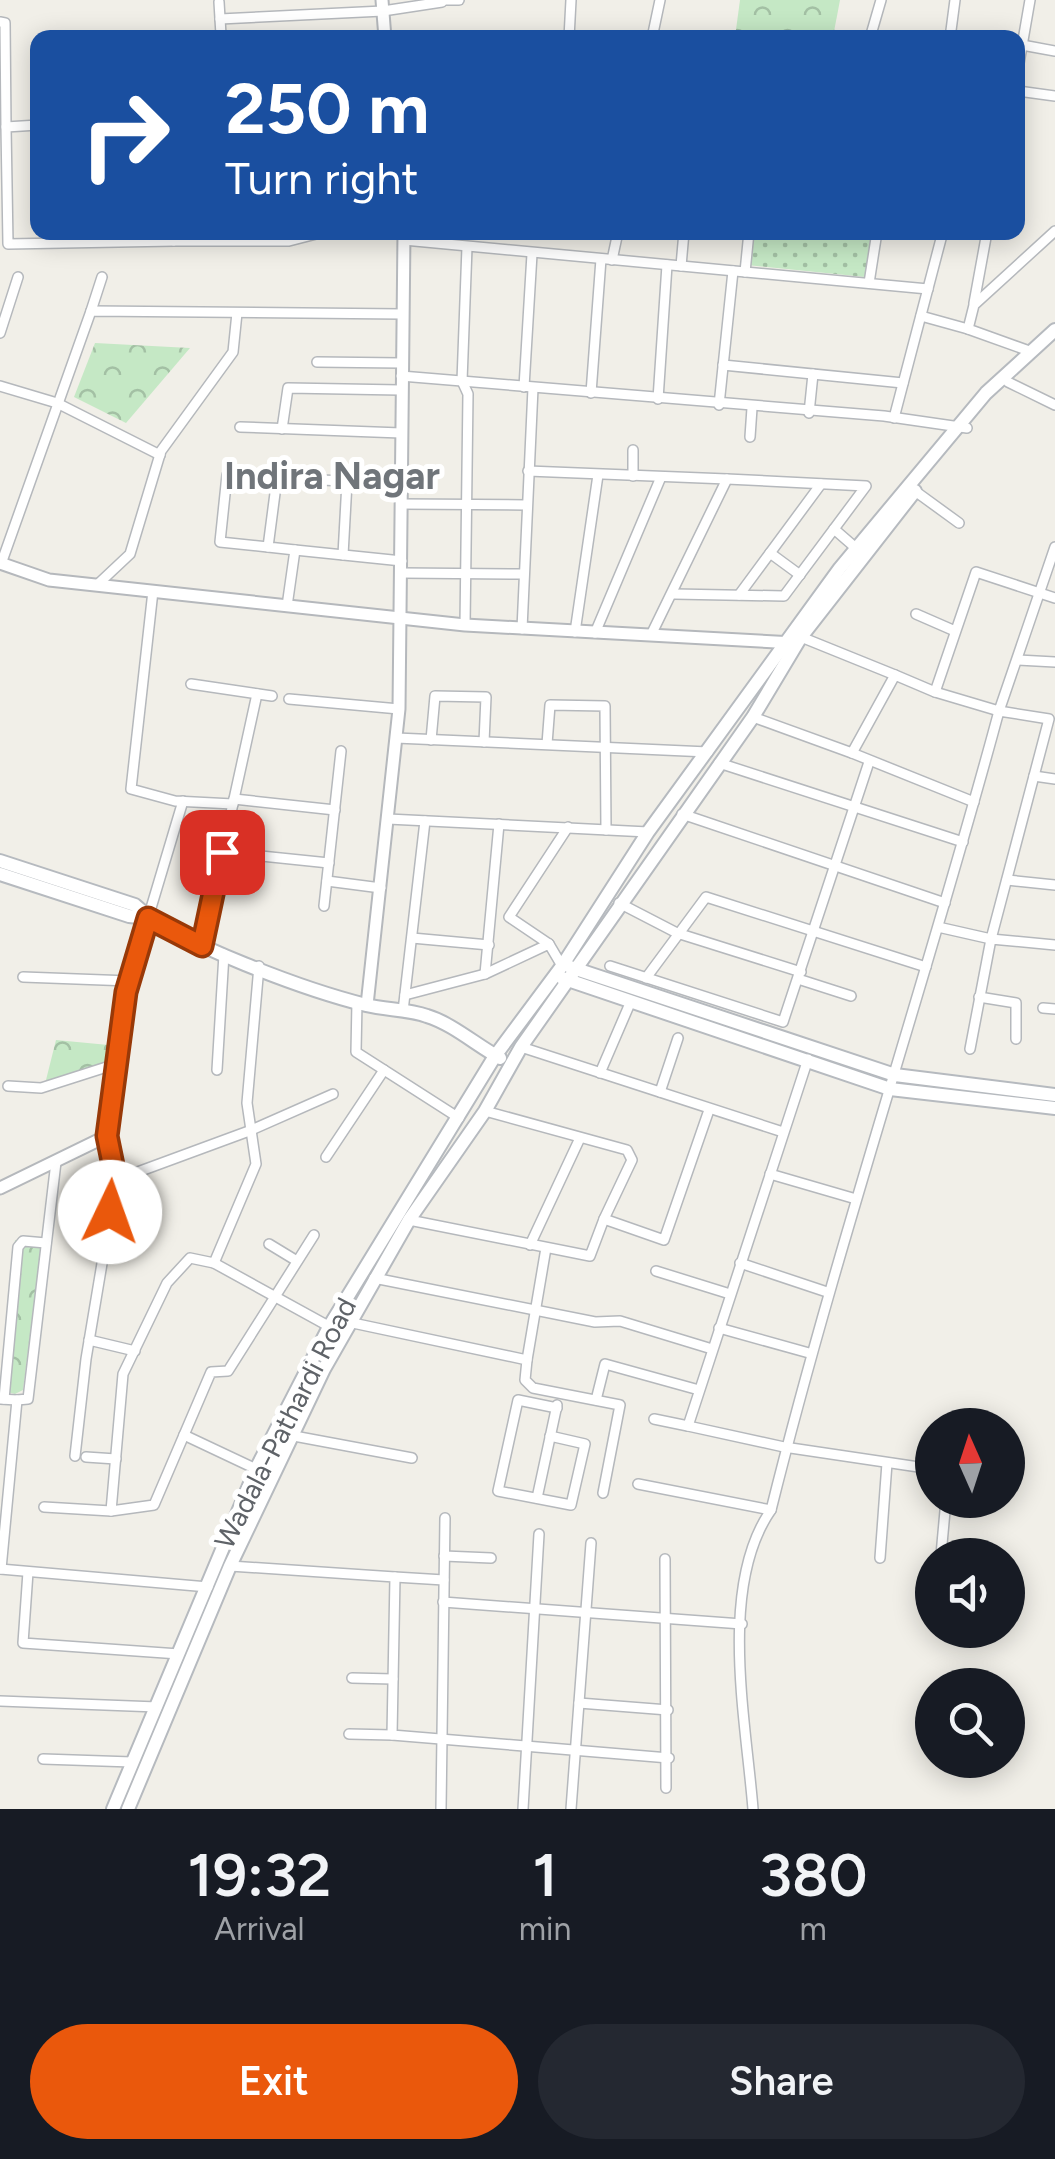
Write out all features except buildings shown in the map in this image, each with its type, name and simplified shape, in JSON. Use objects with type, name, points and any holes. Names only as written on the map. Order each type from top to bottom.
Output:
[{"type":"main road","points":[[795,641],[915,492],[986,392],[1055,330]]},
{"type":"main road","points":[[795,641],[857,548],[962,428],[1055,340]]},
{"type":"main road","name":"Wadala-Pathardi Road","points":[[128,1809],[230,1566],[374,1278],[485,1111],[520,1047],[753,717],[795,641]]},
{"type":"main road","name":"Wadala-Pathardi Road","points":[[113,1809],[256,1469],[331,1323],[494,1056],[558,970],[648,832],[795,641]]},
{"type":"main road","points":[[0,862],[135,906],[148,918],[202,946],[362,1004],[428,1016],[511,1064]]},
{"type":"main road","points":[[0,874],[129,916],[148,918]]},
{"type":"main road","points":[[558,970],[578,968],[892,1082],[1055,1108]]},
{"type":"main road","points":[[558,970],[569,980],[631,1002],[809,1054]]},
{"type":"main road","points":[[892,1082],[1055,1095]]},
{"type":"street","points":[[220,19],[459,0]]},
{"type":"street","points":[[570,30],[571,0]]},
{"type":"street","points":[[654,30],[660,0]]},
{"type":"street","points":[[872,30],[880,0]]},
{"type":"street","points":[[951,30],[954,0]]},
{"type":"street","points":[[1025,30],[1030,0]]},
{"type":"street","points":[[220,2],[220,30]]},
{"type":"street","points":[[382,5],[385,30]]},
{"type":"street","points":[[0,22],[5,22],[4,243],[60,240]]},
{"type":"street","points":[[1025,46],[1055,51]]},
{"type":"street","points":[[1025,91],[1055,96]]},
{"type":"street","points":[[6,128],[30,126]]},
{"type":"street","points":[[974,305],[1055,232]]},
{"type":"street","points":[[404,240],[400,433],[403,620],[399,709],[381,888],[356,1052],[459,1118]]},
{"type":"street","points":[[427,240],[532,254],[928,288]]},
{"type":"street","points":[[591,394],[606,259],[614,240]]},
{"type":"street","points":[[681,266],[683,240]]},
{"type":"street","points":[[745,272],[749,240]]},
{"type":"street","points":[[870,283],[876,240]]},
{"type":"street","points":[[894,418],[941,240]]},
{"type":"street","points":[[968,329],[986,240]]},
{"type":"street","points":[[465,625],[468,394],[462,381],[466,247]]},
{"type":"street","points":[[522,629],[532,254]]},
{"type":"street","points":[[658,400],[667,264]]},
{"type":"street","points":[[719,405],[733,271]]},
{"type":"street","points":[[0,334],[18,277]]},
{"type":"street","points":[[102,277],[1,563],[49,580],[403,620],[795,641],[934,692],[999,711],[1052,719],[991,938],[970,1049]]},
{"type":"street","points":[[91,312],[402,314]]},
{"type":"street","points":[[97,585],[130,554],[160,455],[233,352],[237,314]]},
{"type":"street","points":[[920,316],[1032,352]]},
{"type":"street","points":[[317,362],[401,376],[894,418],[962,428]]},
{"type":"street","points":[[723,365],[903,383]]},
{"type":"street","points":[[810,413],[812,374]]},
{"type":"street","points":[[282,430],[288,388],[401,376]]},
{"type":"street","points":[[1008,382],[1055,405]]},
{"type":"street","points":[[0,386],[57,403],[160,455]]},
{"type":"street","points":[[750,437],[752,408]]},
{"type":"street","points":[[240,428],[400,433]]},
{"type":"street","points":[[632,450],[633,476]]},
{"type":"street","points":[[528,470],[866,486],[784,596],[674,594]]},
{"type":"street","points":[[400,484],[227,475],[220,542],[343,555],[402,567],[522,574]]},
{"type":"street","points":[[575,632],[598,475]]},
{"type":"street","points":[[595,633],[661,477]]},
{"type":"street","points":[[268,547],[276,478]]},
{"type":"street","points":[[651,635],[727,479]]},
{"type":"street","points":[[343,555],[348,482]]},
{"type":"street","points":[[739,596],[821,484]]},
{"type":"street","points":[[915,492],[959,523]]},
{"type":"street","points":[[401,504],[526,505]]},
{"type":"street","points":[[834,529],[857,548]]},
{"type":"street","points":[[287,606],[296,550]]},
{"type":"street","points":[[753,1809],[742,1570],[756,1532],[771,1510],[827,1292],[999,711],[1054,552]]},
{"type":"street","points":[[770,553],[800,575]]},
{"type":"street","points":[[934,692],[976,572],[1039,596],[1055,598]]},
{"type":"street","points":[[152,591],[131,789],[183,801],[335,810]]},
{"type":"street","points":[[916,614],[956,631]]},
{"type":"street","points":[[1018,660],[1055,662]]},
{"type":"street","points":[[852,754],[895,675]]},
{"type":"street","points":[[191,684],[272,696]]},
{"type":"street","points":[[202,946],[257,694]]},
{"type":"street","points":[[431,740],[435,696],[486,698],[484,742]]},
{"type":"street","points":[[289,699],[399,709]]},
{"type":"street","points":[[548,744],[550,706],[605,706],[606,830]]},
{"type":"street","points":[[753,717],[974,802]]},
{"type":"street","points":[[396,738],[708,752]]},
{"type":"street","points":[[324,906],[341,751]]},
{"type":"street","points":[[610,966],[781,1023],[869,762]]},
{"type":"street","points":[[719,764],[963,842]]},
{"type":"street","points":[[1034,776],[1055,779]]},
{"type":"street","points":[[116,1460],[81,1456],[89,1340],[116,1180],[107,1136],[130,981],[183,801]]},
{"type":"street","points":[[682,814],[945,903]]},
{"type":"street","points":[[388,819],[648,832]]},
{"type":"street","points":[[404,1011],[425,821]]},
{"type":"street","points":[[484,974],[499,824]]},
{"type":"street","points":[[509,917],[568,828]]},
{"type":"street","points":[[222,852],[329,863]]},
{"type":"street","points":[[327,880],[381,888]]},
{"type":"street","points":[[1007,880],[1055,885]]},
{"type":"street","points":[[646,978],[706,897],[926,967]]},
{"type":"street","points":[[619,903],[677,934],[851,996]]},
{"type":"street","points":[[492,908],[548,944],[558,970]]},
{"type":"street","points":[[938,927],[1055,945]]},
{"type":"street","points":[[412,938],[489,945]]},
{"type":"street","points":[[405,995],[484,974],[548,944]]},
{"type":"street","points":[[217,1070],[224,954]]},
{"type":"street","points":[[214,1262],[256,1164],[246,1103],[259,966]]},
{"type":"street","points":[[22,977],[130,981]]},
{"type":"street","points":[[979,997],[1016,1003],[1016,1039]]},
{"type":"street","points":[[600,1072],[631,1002]]},
{"type":"street","points":[[1043,1008],[1055,1009]]},
{"type":"street","points":[[660,1092],[678,1038]]},
{"type":"street","points":[[520,1047],[783,1132]]},
{"type":"street","points":[[688,1426],[809,1054]]},
{"type":"street","points":[[8,1086],[41,1088],[116,1064]]},
{"type":"street","points":[[326,1157],[384,1070]]},
{"type":"street","points":[[116,1180],[249,1131],[333,1094]]},
{"type":"street","points":[[604,1220],[664,1240],[709,1110]]},
{"type":"street","points":[[409,1220],[590,1256],[631,1154],[485,1111]]},
{"type":"street","points":[[0,1188],[107,1136]]},
{"type":"street","points":[[530,1245],[580,1138]]},
{"type":"street","points":[[46,1243],[23,1241],[18,1247],[2,1399],[28,1399],[56,1162]]},
{"type":"street","points":[[770,1174],[856,1199]]},
{"type":"street","points":[[44,1506],[111,1512],[154,1506],[211,1372],[228,1370],[314,1235]]},
{"type":"street","points":[[269,1244],[296,1261]]},
{"type":"street","points":[[546,1248],[538,1310],[526,1360],[528,1384],[620,1405],[603,1492]]},
{"type":"street","points":[[111,1512],[124,1374],[166,1283],[190,1258],[214,1262],[273,1296],[346,1330],[526,1360]]},
{"type":"street","points":[[740,1263],[827,1292]]},
{"type":"street","points":[[656,1272],[730,1294]]},
{"type":"street","points":[[374,1278],[595,1322],[620,1321],[712,1349]]},
{"type":"street","points":[[718,1328],[810,1353]]},
{"type":"street","points":[[89,1340],[134,1351]]},
{"type":"street","points":[[596,1400],[605,1364],[699,1390]]},
{"type":"street","points":[[536,1498],[560,1393]]},
{"type":"street","points":[[18,1400],[1,1569],[220,1588]]},
{"type":"street","points":[[550,1436],[584,1444],[571,1505],[498,1492],[518,1400],[557,1408]]},
{"type":"street","points":[[654,1419],[784,1448],[915,1467]]},
{"type":"street","points":[[184,1435],[256,1469]]},
{"type":"street","points":[[294,1436],[412,1458]]},
{"type":"street","points":[[880,1558],[887,1464]]},
{"type":"street","points":[[638,1484],[771,1510]]},
{"type":"street","points":[[442,1809],[445,1518]]},
{"type":"street","points":[[523,1809],[539,1534]]},
{"type":"street","points":[[571,1809],[591,1544]]},
{"type":"street","points":[[444,1556],[491,1558]]},
{"type":"street","points":[[665,1559],[669,1758],[666,1788]]},
{"type":"street","points":[[230,1566],[444,1580]]},
{"type":"street","points":[[28,1572],[23,1642],[195,1656]]},
{"type":"street","points":[[392,1736],[394,1577]]},
{"type":"street","points":[[443,1602],[742,1624]]},
{"type":"street","points":[[352,1678],[393,1679]]},
{"type":"street","points":[[0,1701],[171,1707]]},
{"type":"street","points":[[580,1703],[668,1710]]},
{"type":"street","points":[[348,1734],[442,1738],[669,1758]]},
{"type":"street","points":[[44,1759],[132,1762]]},
{"type":"green space","points":[[740,0],[840,0],[834,30],[736,30]]},
{"type":"green space","points":[[752,240],[870,240],[865,277],[747,265]]},
{"type":"green space","points":[[95,343],[190,348],[126,423],[74,397]]},
{"type":"green space","points":[[56,1040],[119,1046],[116,1064],[44,1088]]},
{"type":"green space","points":[[15,1240],[42,1242],[23,1390],[15,1394],[0,1390]]},
{"type":"district","name":"Indira Nagar","points":[[332,476]]},
{"type":"route","points":[[110,1212],[116,1180],[107,1136],[126,992],[148,918],[202,946],[222,852]]}]
